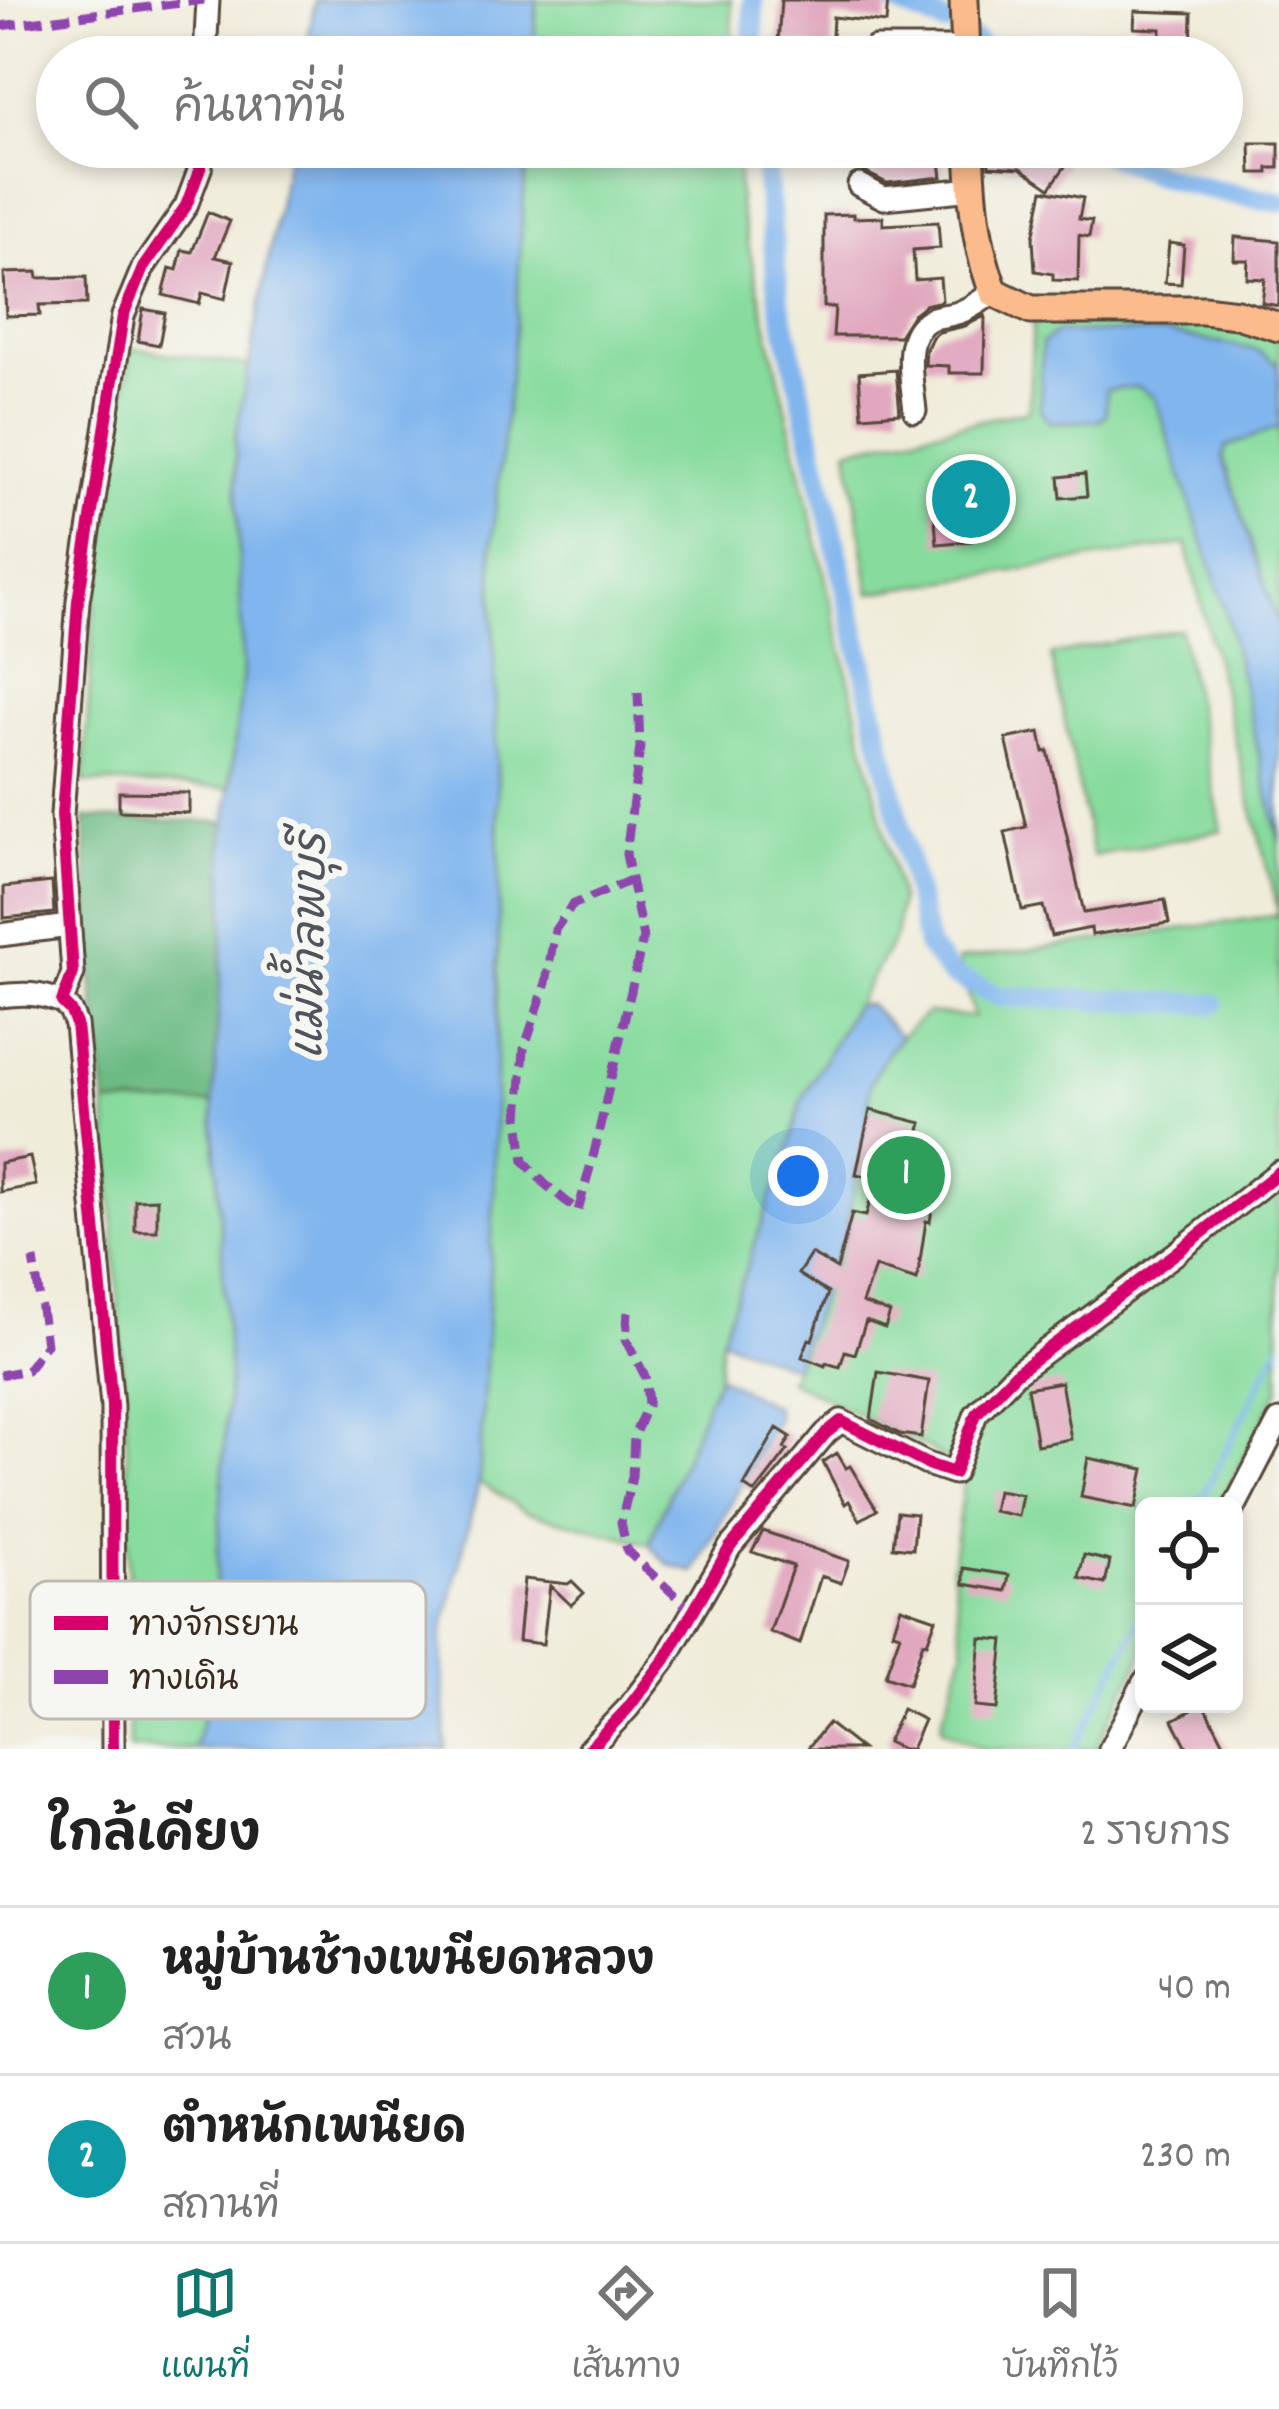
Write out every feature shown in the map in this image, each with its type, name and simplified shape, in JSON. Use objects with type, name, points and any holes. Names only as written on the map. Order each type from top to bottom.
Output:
[{"type":"main road","points":[[971,168],[981,259],[994,292],[1031,310],[1204,310],[1279,327]]},
{"type":"street","points":[[206,36],[208,0]]},
{"type":"street","points":[[62,1002],[73,973],[62,815],[78,602],[123,316],[143,268],[186,206],[200,168]]},
{"type":"street","points":[[859,185],[884,199],[972,189]]},
{"type":"street","points":[[915,411],[914,336],[932,318],[963,312],[994,292]]},
{"type":"street","points":[[0,935],[69,926]]},
{"type":"street","points":[[0,996],[43,994],[62,1002],[76,1024],[112,1406],[113,1581]]},
{"type":"street","points":[[589,1749],[666,1658],[730,1547],[826,1432],[841,1420],[954,1473],[976,1414],[1016,1373],[1279,1172]]},
{"type":"street","points":[[1240,1497],[1279,1421]]},
{"type":"street","points":[[1110,1749],[1135,1700]]},
{"type":"street","points":[[113,1719],[113,1749]]},
{"type":"green space","points":[[537,0],[731,0],[733,36],[534,36]]},
{"type":"green space","points":[[524,168],[738,168],[739,205],[900,899],[896,935],[802,1099],[721,1339],[718,1376],[649,1544],[525,1511],[479,1482],[494,1193],[499,868],[492,542]]},
{"type":"green space","points":[[1201,319],[1257,329],[1279,340],[1279,915],[1186,544],[870,593],[848,449],[1029,410],[1033,320]]},
{"type":"green space","points":[[132,348],[249,366],[235,439],[243,675],[229,788],[84,782],[95,594]]},
{"type":"green space","points":[[1180,629],[1222,830],[1093,856],[1051,655]]},
{"type":"green space","points":[[85,818],[226,822],[213,1103],[106,1104],[90,963]]},
{"type":"green space","points":[[1279,915],[1279,1389],[1224,1497],[1135,1497],[1135,1671],[1095,1749],[983,1749],[942,1729],[964,1649],[952,1568],[965,1471],[789,1380],[844,1235],[870,1084],[900,1037],[927,1013],[974,1017],[958,960]]},
{"type":"green space","points":[[213,1103],[229,1375],[216,1581],[128,1581],[127,1444],[106,1104]]},
{"type":"green space","points":[[129,1719],[202,1719],[195,1749],[129,1749]]},
{"type":"water","points":[[315,0],[537,0],[534,36],[309,36]]},
{"type":"water","name":"แม่น้ำลพบุรี","points":[[285,168],[526,168],[515,329],[492,542],[499,868],[494,1193],[479,1482],[442,1637],[446,1749],[195,1749],[202,1719],[426,1719],[426,1581],[216,1581],[229,1375],[213,1103],[224,918],[223,847],[243,675],[235,439]]},
{"type":"water","points":[[1057,332],[1167,333],[1256,350],[1279,365],[1279,427],[1226,447],[1223,458],[1279,627],[1279,841],[1225,608],[1155,398],[1138,387],[1106,390],[1106,415],[1098,421],[1049,422],[1040,410],[1042,343]]},
{"type":"water","points":[[855,1005],[870,1005],[900,1037],[870,1084],[845,1235],[794,1367],[721,1339],[802,1099]]},
{"type":"water","points":[[718,1376],[775,1407],[777,1418],[694,1572],[669,1565],[649,1544]]},
{"type":"building","points":[[781,0],[888,0],[886,23],[833,17],[832,36],[778,36]]},
{"type":"building","points":[[1135,11],[1192,13],[1191,36],[1161,36],[1161,29],[1134,28]]},
{"type":"building","points":[[1250,143],[1279,143],[1279,168],[1251,173]]},
{"type":"building","points":[[941,168],[942,177],[887,183],[863,171]]},
{"type":"building","points":[[1021,168],[1064,168],[1050,188]]},
{"type":"building","points":[[1043,190],[1083,198],[1079,219],[1092,221],[1089,237],[1079,235],[1078,281],[1053,280],[1053,274],[1035,271],[1033,238]]},
{"type":"building","points":[[208,212],[230,221],[215,257],[233,261],[225,299],[202,293],[199,304],[163,295],[170,268],[177,270],[182,250],[192,252]]},
{"type":"building","points":[[853,214],[853,218],[883,217],[883,225],[938,222],[940,248],[913,250],[915,280],[940,278],[942,301],[913,314],[899,336],[833,336],[835,307],[824,307],[824,215]]},
{"type":"building","points":[[1235,237],[1279,241],[1279,306],[1262,303],[1265,279],[1247,278],[1248,260],[1234,260]]},
{"type":"building","points":[[1169,243],[1184,245],[1181,284],[1165,283]]},
{"type":"building","points":[[37,272],[38,278],[86,277],[87,304],[39,305],[40,315],[6,316],[4,273]]},
{"type":"building","points":[[143,309],[165,313],[159,345],[138,341]]},
{"type":"building","points":[[985,316],[984,373],[949,373],[949,366],[925,365],[932,337]]},
{"type":"building","points":[[896,370],[900,413],[862,416],[859,373]]},
{"type":"building","points":[[1085,474],[1087,496],[1061,498],[1059,477]]},
{"type":"building","points":[[1008,480],[1011,513],[969,516],[971,541],[937,544],[932,485]]},
{"type":"building","points":[[1040,732],[1084,913],[1165,900],[1169,923],[1051,936],[1043,906],[1022,910],[1005,832],[1026,827],[1006,739]]},
{"type":"building","points":[[119,792],[189,793],[189,813],[119,811]]},
{"type":"building","points":[[52,882],[54,913],[4,918],[4,887]]},
{"type":"building","points":[[870,1110],[922,1123],[909,1173],[937,1177],[930,1222],[926,1221],[917,1280],[875,1267],[862,1303],[890,1313],[885,1328],[866,1321],[855,1354],[845,1351],[840,1367],[825,1366],[802,1357],[828,1293],[798,1274],[811,1254],[837,1269],[852,1213],[866,1216],[876,1178],[856,1174]]},
{"type":"building","points":[[30,1157],[36,1185],[0,1192],[0,1163]]},
{"type":"building","points":[[157,1199],[157,1231],[135,1231],[135,1200]]},
{"type":"building","points":[[878,1372],[929,1381],[921,1437],[900,1434],[871,1419]]},
{"type":"building","points":[[1061,1382],[1071,1439],[1037,1445],[1027,1388]]},
{"type":"building","points":[[777,1428],[791,1437],[784,1448],[788,1450],[755,1493],[744,1486]]},
{"type":"building","points":[[837,1453],[877,1510],[860,1520],[849,1501],[845,1504],[823,1462]]},
{"type":"building","points":[[1088,1458],[1144,1469],[1135,1508],[1081,1497]]},
{"type":"building","points":[[997,1491],[1022,1495],[1018,1516],[993,1511]]},
{"type":"building","points":[[897,1512],[916,1514],[913,1549],[893,1547]]},
{"type":"building","points":[[763,1531],[849,1561],[841,1583],[821,1576],[800,1644],[770,1632],[793,1566],[752,1552]]},
{"type":"building","points":[[1084,1555],[1110,1561],[1105,1584],[1079,1578]]},
{"type":"building","points":[[964,1568],[1009,1575],[1006,1591],[964,1584]]},
{"type":"building","points":[[524,1579],[572,1581],[584,1593],[571,1605],[550,1585],[543,1644],[518,1641]]},
{"type":"building","points":[[901,1607],[936,1619],[909,1684],[885,1676],[900,1634],[893,1632]]},
{"type":"building","points":[[981,1638],[1004,1640],[997,1709],[975,1707]]},
{"type":"building","points":[[902,1709],[924,1720],[911,1749],[887,1742]]},
{"type":"building","points":[[1187,1713],[1209,1713],[1227,1749],[1188,1749],[1173,1720]]},
{"type":"building","points":[[828,1723],[861,1749],[807,1749]]},
{"type":"waterway","points":[[753,0],[753,36]]},
{"type":"waterway","points":[[890,0],[945,23]]},
{"type":"waterway","points":[[765,168],[779,299],[928,947],[950,974],[1001,997],[1214,1004]]},
{"type":"waterway","points":[[1141,168],[1231,194],[1279,202]]},
{"type":"waterway","points":[[1203,1497],[1279,1346]]},
{"type":"waterway","points":[[1074,1749],[1135,1630]]},
{"type":"marked path","points":[[0,26],[204,0]]},
{"type":"marked path","points":[[631,880],[572,905],[555,930],[546,983],[524,1049],[519,1118],[524,1161],[578,1211],[643,938],[626,854],[640,747],[638,692]]},
{"type":"marked path","points":[[0,1375],[27,1370],[46,1344],[34,1259]]},
{"type":"marked path","points":[[628,1312],[626,1339],[645,1376],[648,1403],[634,1436],[632,1477],[621,1522],[627,1551],[693,1612]]},
{"type":"cycle path","points":[[113,1581],[112,1406],[76,1024],[62,1002],[73,973],[62,815],[78,601],[123,316],[143,268],[186,206],[200,168]]},
{"type":"cycle path","points":[[589,1749],[666,1658],[730,1547],[826,1433],[841,1421],[954,1473],[976,1414],[1016,1373],[1279,1172]]},
{"type":"cycle path","points":[[113,1719],[113,1749]]},
{"type":"place","name":"ตำหนักเพนียด","points":[[971,499]]},
{"type":"place","name":"หมู่บ้านช้างเพนียดหลวง","points":[[906,1175]]}]
